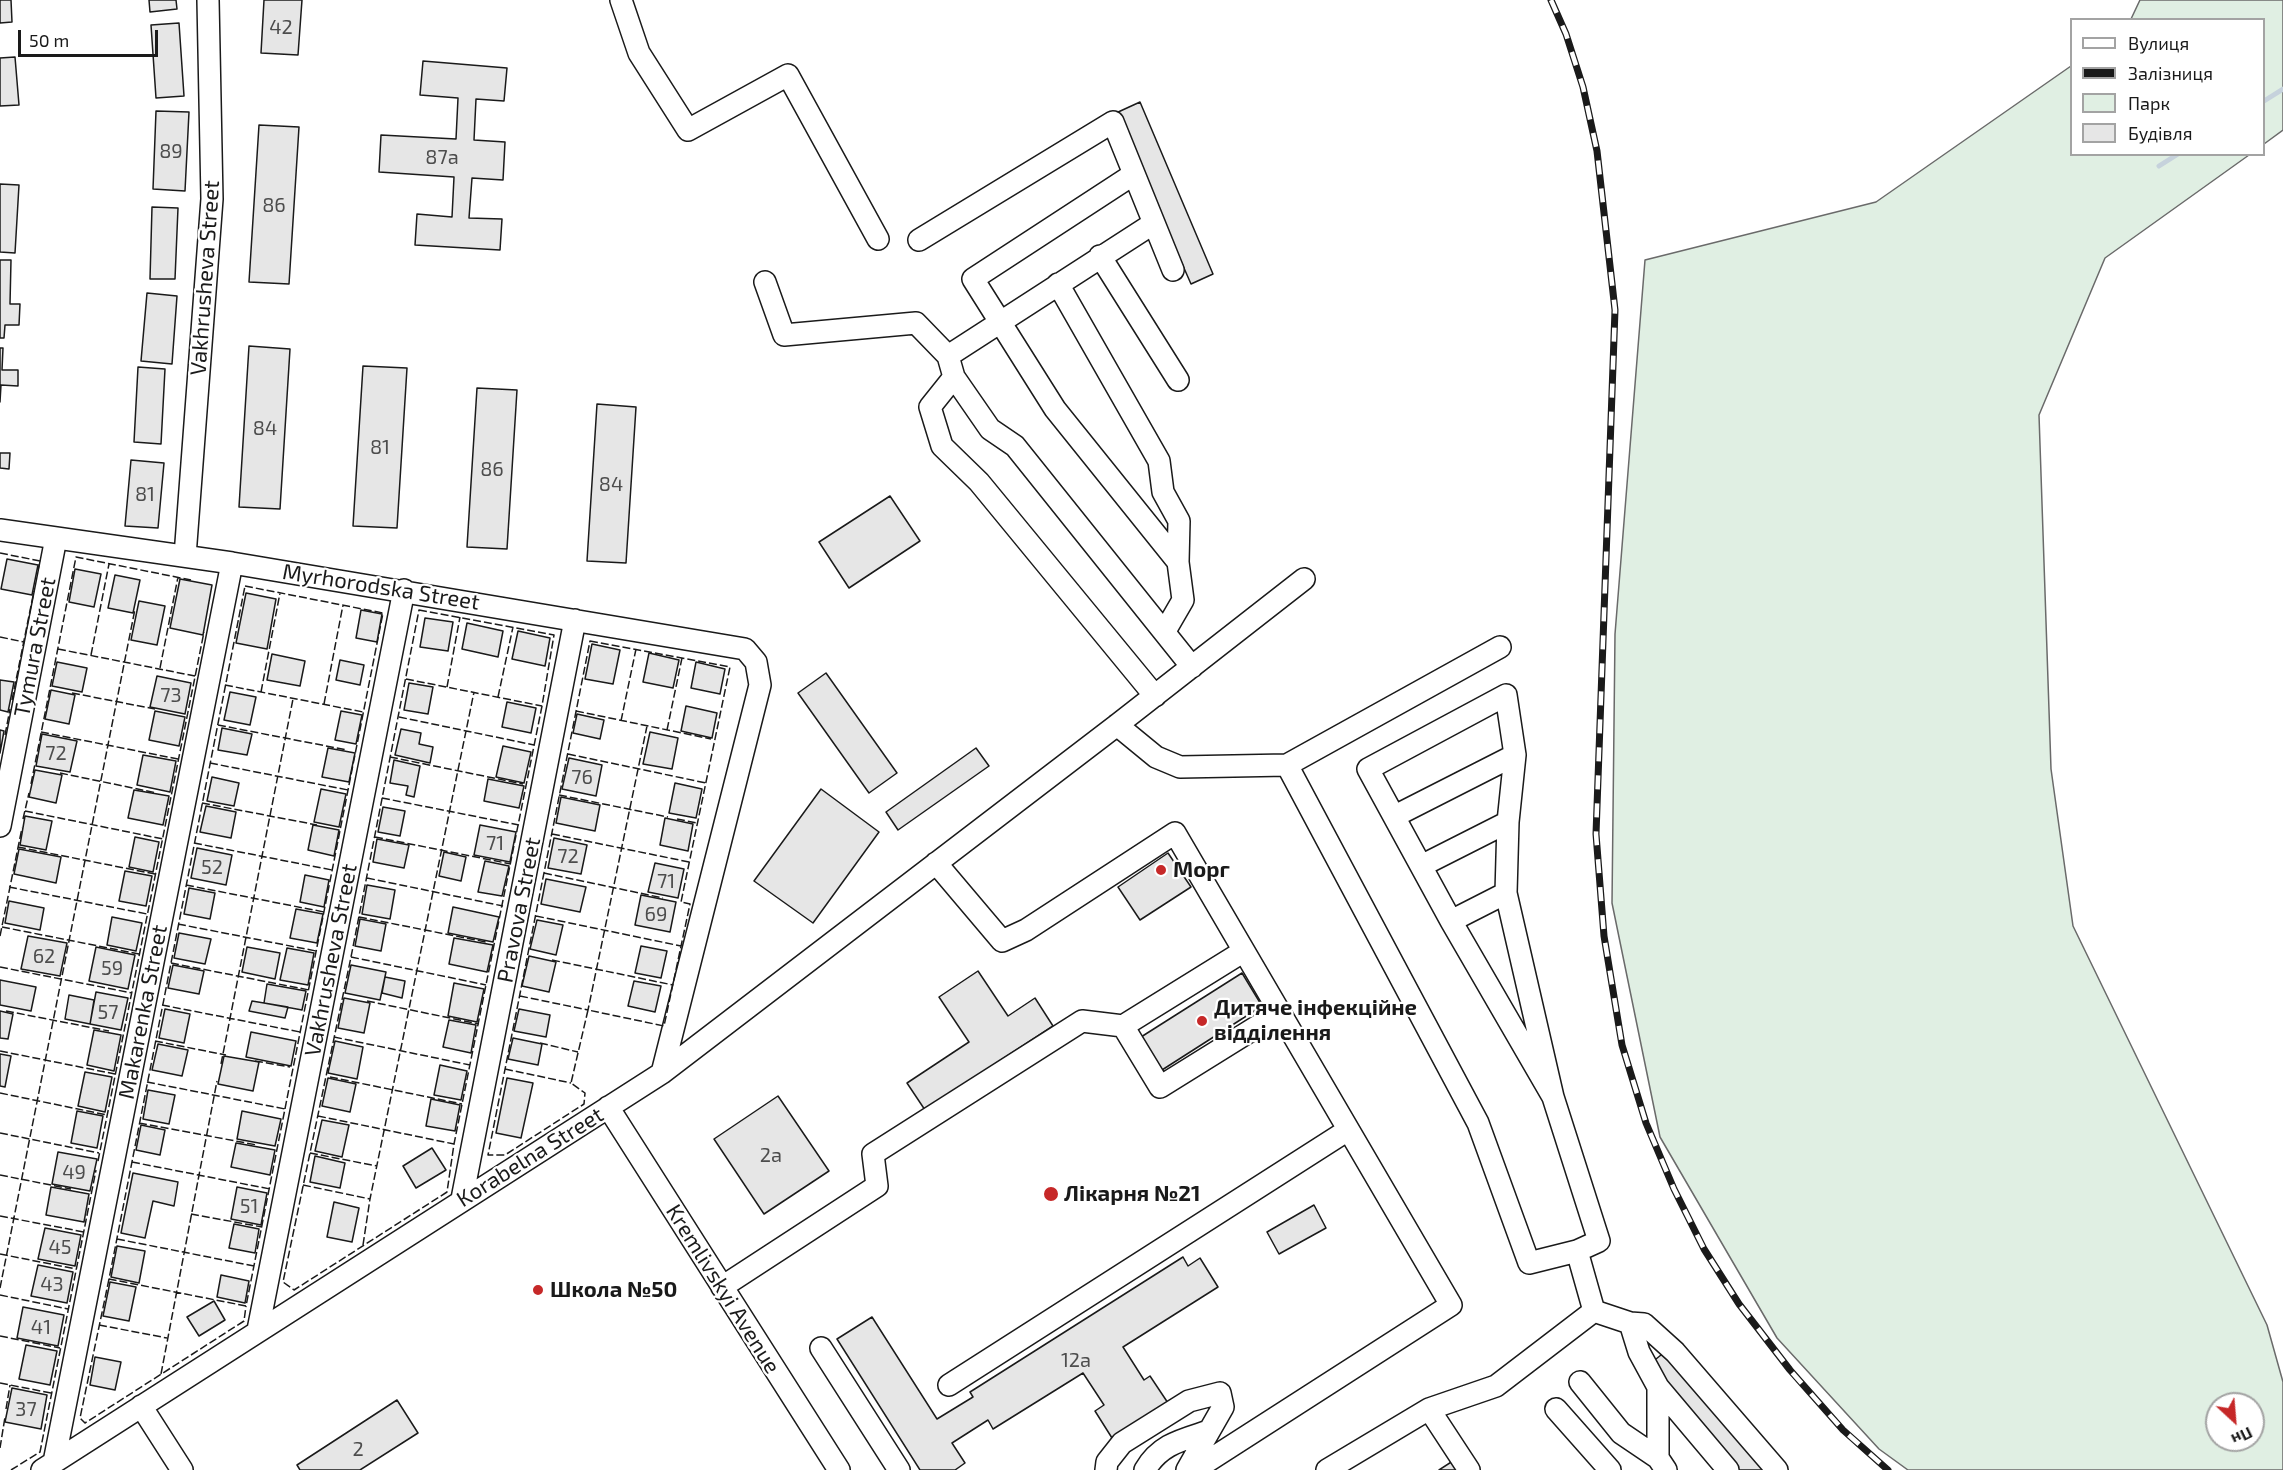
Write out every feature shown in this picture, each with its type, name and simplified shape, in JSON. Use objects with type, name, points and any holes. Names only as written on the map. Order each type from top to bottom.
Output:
[{"type":"street","name":"Vakhrusheva Street","points":[[185,556],[212,199],[208,0]]},
{"type":"street","points":[[621,0],[639,53],[688,130],[788,75],[878,238]]},
{"type":"street","points":[[919,240],[1113,122],[1173,270]]},
{"type":"street","points":[[1134,174],[973,279],[1055,409],[1178,562]]},
{"type":"street","points":[[948,356],[1154,223]]},
{"type":"street","points":[[1100,256],[1178,381]]},
{"type":"street","points":[[765,282],[784,335],[916,324],[948,356],[954,377],[990,429],[1015,446],[1192,667]]},
{"type":"street","points":[[1058,284],[1159,462],[1163,492],[1179,521],[1178,562],[1183,600],[1165,631]]},
{"type":"street","points":[[954,377],[930,407],[942,446],[979,482],[1155,696]]},
{"type":"street","name":"Myrhorodska Street","points":[[0,530],[232,562],[745,649],[756,662],[760,685],[662,1073]]},
{"type":"street","name":"Tymura Street","points":[[0,826],[56,538]]},
{"type":"street","name":"Makarenka Street","points":[[48,1466],[232,562]]},
{"type":"street","name":"Korabelna Street","points":[[48,1466],[662,1073],[1305,579]]},
{"type":"street","name":"Vakhrusheva Street","points":[[258,1330],[404,590]]},
{"type":"street","name":"Pravova Street","points":[[462,1199],[576,620]]},
{"type":"street","points":[[1117,725],[1156,757],[1180,767],[1287,765],[1500,647]]},
{"type":"street","points":[[1287,765],[1478,1123],[1529,1263],[1577,1251],[1599,1241],[1553,1097],[1506,893],[1508,822],[1515,755],[1506,695],[1368,769],[1451,921],[1553,1097]]},
{"type":"street","points":[[1395,816],[1515,755]]},
{"type":"street","points":[[1421,866],[1508,822]]},
{"type":"street","points":[[936,863],[1002,941],[1026,930],[1174,832],[1451,1305],[1194,1470]]},
{"type":"street","points":[[1451,921],[1506,893]]},
{"type":"street","points":[[722,1287],[877,1186],[873,1154],[882,1148],[1082,1021],[1123,1026],[1244,951]]},
{"type":"street","points":[[1123,1026],[1160,1087],[1279,1013]]},
{"type":"street","name":"Kremlivskyi Avenue","points":[[608,1107],[839,1470]]},
{"type":"street","points":[[949,1385],[1348,1130]]},
{"type":"street","points":[[1577,1251],[1594,1311]]},
{"type":"street","points":[[1594,1311],[1630,1323],[1644,1324],[1676,1352],[1778,1470]]},
{"type":"street","points":[[1328,1470],[1429,1409],[1496,1386],[1594,1311]]},
{"type":"street","points":[[1630,1323],[1639,1352],[1658,1387],[1728,1470]]},
{"type":"street","points":[[821,1348],[899,1470]]},
{"type":"street","points":[[1580,1382],[1621,1433],[1662,1464]]},
{"type":"street","points":[[1658,1387],[1662,1464]]},
{"type":"street","points":[[1106,1470],[1107,1462],[1122,1443],[1189,1401],[1220,1393],[1223,1407],[1187,1470]]},
{"type":"street","points":[[141,1406],[182,1470]]},
{"type":"street","points":[[1429,1409],[1469,1470]]},
{"type":"street","points":[[1556,1409],[1610,1470]]},
{"type":"street","points":[[1144,1470],[1153,1456],[1174,1442],[1209,1431]]},
{"type":"green space","points":[[2140,0],[2283,0],[2283,130],[2265,143],[2265,18],[2131,18]]},
{"type":"green space","points":[[2070,67],[2070,156],[2248,156],[2105,258],[2039,415],[2051,769],[2073,926],[2267,1325],[2283,1382],[2283,1470],[1908,1470],[1879,1449],[1777,1338],[1660,1137],[1612,903],[1615,634],[1645,260],[1876,202]]},
{"type":"building","points":[[0,0],[11,0],[12,22],[0,23]]},
{"type":"building","points":[[149,0],[176,0],[177,9],[150,12]]},
{"type":"building","points":[[264,0],[302,0],[298,55],[261,53]]},
{"type":"building","points":[[179,23],[184,96],[156,98],[151,25]]},
{"type":"building","points":[[15,57],[19,105],[0,106],[0,58]]},
{"type":"building","points":[[423,61],[507,68],[504,101],[476,99],[474,140],[505,142],[503,180],[472,178],[469,218],[502,219],[500,250],[415,245],[417,214],[452,217],[454,177],[379,172],[381,135],[456,139],[458,98],[420,95]]},
{"type":"building","points":[[1140,102],[1213,274],[1191,284],[1116,113]]},
{"type":"building","points":[[156,111],[189,112],[185,191],[153,189]]},
{"type":"building","points":[[259,125],[299,127],[289,284],[249,282]]},
{"type":"building","points":[[0,184],[19,185],[15,253],[0,252]]},
{"type":"building","points":[[152,207],[178,208],[175,279],[150,279]]},
{"type":"building","points":[[0,260],[11,260],[10,304],[20,304],[19,325],[5,325],[4,338],[0,338]]},
{"type":"building","points":[[147,293],[177,296],[172,364],[141,361]]},
{"type":"building","points":[[249,346],[290,349],[280,509],[239,507]]},
{"type":"building","points":[[0,348],[3,348],[2,370],[18,370],[18,386],[1,385],[0,402]]},
{"type":"building","points":[[363,366],[407,368],[397,528],[353,526]]},
{"type":"building","points":[[138,367],[165,369],[161,444],[134,442]]},
{"type":"building","points":[[477,388],[517,390],[507,549],[467,547]]},
{"type":"building","points":[[597,404],[636,407],[626,563],[587,561]]},
{"type":"building","points":[[0,453],[10,453],[9,469],[0,468]]},
{"type":"building","points":[[131,460],[164,463],[158,528],[125,526]]},
{"type":"building","points":[[890,496],[920,541],[849,588],[819,542]]},
{"type":"building","points":[[7,559],[38,565],[32,595],[1,589]]},
{"type":"building","points":[[75,569],[101,574],[94,607],[69,602]]},
{"type":"building","points":[[115,575],[140,580],[133,613],[108,608]]},
{"type":"building","points":[[180,579],[212,585],[203,635],[170,628]]},
{"type":"building","points":[[246,593],[276,599],[267,649],[236,643]]},
{"type":"building","points":[[139,601],[165,606],[157,645],[131,640]]},
{"type":"building","points":[[361,610],[382,614],[377,642],[356,638]]},
{"type":"building","points":[[425,618],[453,622],[448,651],[420,647]]},
{"type":"building","points":[[467,623],[503,631],[498,657],[462,649]]},
{"type":"building","points":[[518,631],[550,638],[545,666],[512,659]]},
{"type":"building","points":[[592,644],[620,650],[613,684],[585,679]]},
{"type":"building","points":[[649,653],[679,660],[673,688],[643,682]]},
{"type":"building","points":[[272,654],[305,661],[300,686],[267,680]]},
{"type":"building","points":[[340,660],[364,665],[360,685],[336,680]]},
{"type":"building","points":[[57,662],[87,668],[82,692],[52,686]]},
{"type":"building","points":[[696,662],[725,669],[720,694],[691,688]]},
{"type":"building","points":[[826,673],[897,773],[869,793],[798,693]]},
{"type":"building","points":[[157,676],[191,683],[185,714],[150,707]]},
{"type":"building","points":[[0,680],[14,682],[8,712],[0,710]]},
{"type":"building","points":[[409,683],[433,687],[428,714],[404,710]]},
{"type":"building","points":[[51,690],[75,695],[69,724],[45,719]]},
{"type":"building","points":[[230,692],[256,697],[250,725],[224,720]]},
{"type":"building","points":[[507,702],[536,708],[531,733],[502,727]]},
{"type":"building","points":[[686,706],[717,713],[712,738],[681,731]]},
{"type":"building","points":[[155,711],[185,717],[179,746],[149,740]]},
{"type":"building","points":[[341,711],[362,715],[356,744],[335,740]]},
{"type":"building","points":[[577,714],[604,720],[600,739],[573,733]]},
{"type":"building","points":[[222,728],[252,734],[247,755],[218,750]]},
{"type":"building","points":[[401,729],[421,733],[419,744],[433,747],[430,763],[395,755]]},
{"type":"building","points":[[0,730],[4,731],[0,753]]},
{"type":"building","points":[[650,732],[678,738],[672,769],[643,764]]},
{"type":"building","points":[[42,734],[77,741],[70,772],[36,766]]},
{"type":"building","points":[[503,746],[531,752],[524,783],[496,777]]},
{"type":"building","points":[[328,748],[355,753],[349,782],[322,777]]},
{"type":"building","points":[[976,748],[989,766],[898,830],[886,812]]},
{"type":"building","points":[[143,755],[176,761],[170,792],[137,785]]},
{"type":"building","points":[[569,758],[602,765],[596,796],[562,789]]},
{"type":"building","points":[[394,760],[420,766],[414,797],[406,795],[408,786],[390,783]]},
{"type":"building","points":[[35,770],[62,775],[56,803],[29,797]]},
{"type":"building","points":[[212,777],[239,783],[234,806],[207,801]]},
{"type":"building","points":[[488,779],[524,786],[519,808],[484,801]]},
{"type":"building","points":[[675,783],[702,789],[696,818],[669,813]]},
{"type":"building","points":[[321,789],[346,794],[339,827],[314,822]]},
{"type":"building","points":[[821,789],[879,832],[813,923],[754,881]]},
{"type":"building","points":[[134,790],[169,796],[163,825],[128,818]]},
{"type":"building","points":[[561,797],[600,805],[595,831],[556,823]]},
{"type":"building","points":[[206,806],[236,812],[231,838],[200,832]]},
{"type":"building","points":[[383,807],[405,811],[400,836],[378,832]]},
{"type":"building","points":[[25,816],[52,821],[46,850],[20,845]]},
{"type":"building","points":[[665,818],[693,824],[688,851],[660,845]]},
{"type":"building","points":[[313,825],[339,830],[334,856],[308,850]]},
{"type":"building","points":[[480,825],[516,832],[510,862],[474,855]]},
{"type":"building","points":[[135,837],[159,842],[153,872],[129,867]]},
{"type":"building","points":[[554,838],[587,845],[581,874],[548,868]]},
{"type":"building","points":[[377,839],[409,845],[404,868],[373,862]]},
{"type":"building","points":[[197,848],[232,855],[226,885],[191,878]]},
{"type":"building","points":[[19,849],[61,857],[56,883],[14,874]]},
{"type":"building","points":[[444,852],[466,857],[461,881],[439,876]]},
{"type":"building","name":"Морг","points":[[1168,853],[1191,887],[1140,920],[1118,887]]},
{"type":"building","points":[[485,861],[509,866],[502,896],[478,892]]},
{"type":"building","points":[[655,863],[684,869],[678,898],[648,892]]},
{"type":"building","points":[[125,871],[152,876],[146,906],[119,901]]},
{"type":"building","points":[[305,875],[329,880],[324,907],[300,902]]},
{"type":"building","points":[[546,879],[586,887],[580,912],[541,904]]},
{"type":"building","points":[[367,885],[395,890],[390,919],[362,914]]},
{"type":"building","points":[[189,888],[215,893],[210,919],[184,914]]},
{"type":"building","points":[[641,895],[676,902],[670,932],[635,925]]},
{"type":"building","points":[[9,901],[44,908],[40,930],[5,923]]},
{"type":"building","points":[[453,907],[499,917],[493,942],[448,933]]},
{"type":"building","points":[[296,909],[323,914],[317,943],[290,938]]},
{"type":"building","points":[[112,917],[142,923],[136,951],[107,945]]},
{"type":"building","points":[[360,919],[386,924],[381,951],[355,946]]},
{"type":"building","points":[[537,920],[563,925],[556,955],[530,949]]},
{"type":"building","points":[[179,933],[211,939],[205,964],[174,958]]},
{"type":"building","points":[[28,936],[67,943],[60,976],[21,969]]},
{"type":"building","points":[[454,938],[493,945],[487,972],[449,964]]},
{"type":"building","points":[[641,946],[667,951],[661,978],[635,973]]},
{"type":"building","points":[[96,947],[135,955],[128,989],[89,981]]},
{"type":"building","points":[[247,947],[280,953],[275,979],[242,972]]},
{"type":"building","points":[[287,948],[314,953],[308,985],[280,980]]},
{"type":"building","points":[[529,956],[556,962],[549,992],[522,986]]},
{"type":"building","points":[[173,965],[204,971],[199,994],[168,988]]},
{"type":"building","points":[[351,965],[386,972],[380,1000],[345,993]]},
{"type":"building","points":[[978,971],[1008,1016],[1035,998],[1053,1026],[925,1110],[907,1083],[969,1042],[939,997]]},
{"type":"building","name":"Дитяче інфекційне відділення","points":[[1242,973],[1262,1006],[1162,1070],[1141,1037]]},
{"type":"building","points":[[385,977],[405,981],[402,998],[382,993]]},
{"type":"building","points":[[0,980],[36,987],[31,1011],[0,1005]]},
{"type":"building","points":[[634,981],[661,986],[655,1012],[628,1006]]},
{"type":"building","points":[[454,983],[484,989],[477,1022],[448,1016]]},
{"type":"building","points":[[267,984],[306,991],[302,1010],[264,1003]]},
{"type":"building","points":[[96,992],[128,998],[121,1030],[90,1024]]},
{"type":"building","points":[[69,995],[94,1000],[90,1024],[65,1019]]},
{"type":"building","points":[[344,998],[370,1003],[364,1033],[338,1028]]},
{"type":"building","points":[[252,1001],[288,1007],[285,1018],[249,1011]]},
{"type":"building","points":[[165,1009],[190,1014],[184,1043],[159,1038]]},
{"type":"building","points":[[519,1009],[550,1015],[546,1037],[514,1031]]},
{"type":"building","points":[[0,1011],[13,1014],[8,1039],[0,1038]]},
{"type":"building","points":[[449,1020],[476,1025],[471,1053],[443,1047]]},
{"type":"building","points":[[94,1030],[121,1035],[114,1071],[87,1065]]},
{"type":"building","points":[[251,1032],[296,1041],[291,1066],[246,1057]]},
{"type":"building","points":[[513,1038],[542,1044],[538,1065],[508,1059]]},
{"type":"building","points":[[335,1041],[363,1047],[357,1079],[328,1073]]},
{"type":"building","points":[[158,1044],[188,1050],[182,1076],[152,1070]]},
{"type":"building","points":[[0,1054],[11,1056],[5,1087],[0,1086]]},
{"type":"building","points":[[224,1056],[259,1062],[253,1091],[218,1084]]},
{"type":"building","points":[[440,1065],[467,1071],[461,1100],[434,1095]]},
{"type":"building","points":[[85,1072],[112,1077],[105,1112],[78,1106]]},
{"type":"building","points":[[328,1078],[356,1084],[350,1112],[322,1106]]},
{"type":"building","points":[[507,1078],[533,1083],[521,1138],[496,1133]]},
{"type":"building","points":[[148,1090],[175,1095],[169,1124],[143,1119]]},
{"type":"building","points":[[778,1096],[829,1171],[764,1214],[714,1139]]},
{"type":"building","points":[[431,1099],[460,1105],[455,1131],[426,1126]]},
{"type":"building","points":[[77,1111],[103,1116],[97,1148],[71,1143]]},
{"type":"building","points":[[242,1111],[281,1119],[275,1146],[237,1139]]},
{"type":"building","points":[[322,1120],[349,1125],[342,1157],[315,1151]]},
{"type":"building","points":[[141,1125],[165,1130],[160,1155],[136,1150]]},
{"type":"building","points":[[236,1143],[275,1150],[270,1175],[231,1167]]},
{"type":"building","points":[[432,1148],[446,1170],[416,1188],[403,1166]]},
{"type":"building","points":[[58,1152],[97,1159],[90,1191],[52,1184]]},
{"type":"building","points":[[315,1156],[345,1163],[340,1188],[310,1182]]},
{"type":"building","points":[[133,1173],[178,1182],[174,1206],[153,1201],[145,1238],[121,1233]]},
{"type":"building","points":[[51,1187],[89,1194],[84,1222],[46,1215]]},
{"type":"building","points":[[237,1187],[267,1193],[261,1225],[231,1219]]},
{"type":"building","points":[[334,1202],[359,1208],[352,1242],[327,1237]]},
{"type":"building","points":[[1314,1205],[1326,1228],[1279,1254],[1267,1232]]},
{"type":"building","points":[[234,1224],[259,1229],[255,1253],[229,1248]]},
{"type":"building","points":[[45,1228],[81,1235],[75,1266],[38,1259]]},
{"type":"building","points":[[117,1246],[145,1251],[139,1283],[111,1277]]},
{"type":"building","points":[[1183,1257],[1188,1266],[1200,1258],[1218,1287],[1123,1347],[1144,1380],[1150,1376],[1168,1403],[1112,1438],[1095,1411],[1104,1405],[1083,1373],[993,1429],[988,1420],[952,1443],[965,1463],[955,1470],[920,1470],[837,1339],[872,1317],[937,1419],[973,1397],[970,1392]]},
{"type":"building","points":[[38,1265],[73,1272],[67,1303],[31,1296]]},
{"type":"building","points":[[221,1275],[249,1281],[245,1303],[217,1297]]},
{"type":"building","points":[[110,1282],[136,1287],[129,1321],[103,1316]]},
{"type":"building","points":[[214,1301],[225,1320],[199,1336],[187,1317]]},
{"type":"building","points":[[23,1307],[64,1315],[58,1346],[17,1338]]},
{"type":"building","points":[[26,1345],[57,1351],[50,1385],[19,1379]]},
{"type":"building","points":[[1666,1351],[1764,1470],[1739,1470],[1651,1363]]},
{"type":"building","points":[[95,1357],[121,1362],[115,1390],[90,1385]]},
{"type":"building","points":[[12,1388],[47,1395],[41,1429],[5,1422]]},
{"type":"building","points":[[397,1400],[418,1433],[360,1470],[300,1470],[297,1465]]},
{"type":"building","points":[[1459,1457],[1468,1470],[1439,1470]]},
{"type":"waterway","points":[[2265,100],[2283,89]]},
{"type":"waterway","points":[[2159,166],[2175,156]]},
{"type":"railway","points":[[1551,0],[1566,34],[1583,87],[1597,151],[1615,310],[1596,834],[1604,936],[1622,1045],[1646,1123],[1674,1189],[1704,1249],[1739,1304],[1790,1370],[1843,1430],[1888,1470]]},
{"type":"fence","points":[[0,553],[40,561],[38,570]]},
{"type":"fence","points":[[31,784],[76,557],[191,580]]},
{"type":"fence","points":[[91,655],[109,564]]},
{"type":"fence","points":[[160,668],[178,577]]},
{"type":"fence","points":[[245,586],[383,613],[246,1306],[109,1279],[245,586]]},
{"type":"fence","points":[[12,700],[34,591]]},
{"type":"fence","points":[[261,692],[280,593]]},
{"type":"fence","points":[[324,704],[343,605]]},
{"type":"fence","points":[[0,1288],[135,609]]},
{"type":"fence","points":[[419,610],[554,635],[542,706],[454,1144],[447,1192],[294,1290],[283,1282],[351,957],[419,610]]},
{"type":"fence","points":[[447,687],[460,617]]},
{"type":"fence","points":[[498,697],[513,627]]},
{"type":"fence","points":[[98,1161],[204,632]]},
{"type":"fence","points":[[0,637],[24,642]]},
{"type":"fence","points":[[590,641],[730,667],[681,902],[690,904],[664,1026],[588,1010],[571,1083],[585,1093],[584,1104],[505,1155],[488,1155],[590,641]]},
{"type":"fence","points":[[58,649],[195,676]]},
{"type":"fence","points":[[621,721],[636,649]]},
{"type":"fence","points":[[667,730],[682,658]]},
{"type":"fence","points":[[406,679],[542,706]]},
{"type":"fence","points":[[225,685],[363,712]]},
{"type":"fence","points":[[363,1245],[370,1199],[474,692]]},
{"type":"fence","points":[[72,693],[155,709]]},
{"type":"fence","points":[[221,1064],[293,699]]},
{"type":"fence","points":[[5,735],[10,709]]},
{"type":"fence","points":[[576,711],[711,739]]},
{"type":"fence","points":[[399,717],[534,745]]},
{"type":"fence","points":[[218,725],[347,750]]},
{"type":"fence","points":[[520,996],[588,1010],[647,726]]},
{"type":"fence","points":[[41,732],[178,759]]},
{"type":"fence","points":[[568,754],[706,783]]},
{"type":"fence","points":[[390,757],[523,784]]},
{"type":"fence","points":[[210,763],[348,790]]},
{"type":"fence","points":[[60,773],[157,793]]},
{"type":"fence","points":[[23,819],[29,793]]},
{"type":"fence","points":[[559,795],[668,817]]},
{"type":"fence","points":[[382,798],[519,825]]},
{"type":"fence","points":[[202,803],[317,825]]},
{"type":"fence","points":[[25,811],[163,839]]},
{"type":"fence","points":[[677,819],[697,823]]},
{"type":"fence","points":[[0,936],[22,828]]},
{"type":"fence","points":[[552,834],[689,862]]},
{"type":"fence","points":[[375,837],[511,864]]},
{"type":"fence","points":[[194,843],[332,870]]},
{"type":"fence","points":[[18,847],[155,874]]},
{"type":"fence","points":[[544,873],[663,898]]},
{"type":"fence","points":[[367,878],[503,906]]},
{"type":"fence","points":[[186,885],[324,912]]},
{"type":"fence","points":[[9,887],[147,914]]},
{"type":"fence","points":[[536,916],[681,946]]},
{"type":"fence","points":[[359,917],[486,942]]},
{"type":"fence","points":[[178,924],[316,951]]},
{"type":"fence","points":[[2,927],[139,954]]},
{"type":"fence","points":[[351,957],[486,985]]},
{"type":"fence","points":[[552,960],[673,985]]},
{"type":"fence","points":[[171,963],[309,990]]},
{"type":"fence","points":[[0,967],[132,993]]},
{"type":"fence","points":[[367,1001],[479,1024]]},
{"type":"fence","points":[[162,1005],[300,1032]]},
{"type":"fence","points":[[6,1011],[109,1031]]},
{"type":"fence","points":[[334,1037],[470,1065]]},
{"type":"fence","points":[[155,1041],[226,1055]]},
{"type":"fence","points":[[540,1043],[578,1052]]},
{"type":"fence","points":[[0,1051],[115,1074]]},
{"type":"fence","points":[[255,1061],[290,1067]]},
{"type":"fence","points":[[505,1069],[571,1083]]},
{"type":"fence","points":[[330,1077],[462,1104]]},
{"type":"fence","points":[[161,1374],[217,1081]]},
{"type":"fence","points":[[147,1082],[285,1109]]},
{"type":"fence","points":[[0,1093],[107,1115]]},
{"type":"fence","points":[[318,1116],[454,1144]]},
{"type":"fence","points":[[139,1123],[257,1145]]},
{"type":"fence","points":[[0,1133],[99,1153]]},
{"type":"fence","points":[[310,1153],[377,1166]]},
{"type":"fence","points":[[132,1162],[270,1189]]},
{"type":"fence","points":[[11,1470],[40,1452],[96,1170]]},
{"type":"fence","points":[[0,1175],[71,1189]]},
{"type":"fence","points":[[303,1185],[370,1199]]},
{"type":"fence","points":[[191,1214],[262,1227]]},
{"type":"fence","points":[[0,1216],[84,1232]]},
{"type":"fence","points":[[117,1239],[254,1266]]},
{"type":"fence","points":[[0,1254],[76,1269]]},
{"type":"fence","points":[[109,1279],[80,1418],[85,1423],[244,1321],[246,1306]]},
{"type":"fence","points":[[0,1295],[68,1309]]},
{"type":"fence","points":[[99,1325],[167,1338]]},
{"type":"fence","points":[[0,1336],[60,1348]]},
{"type":"fence","points":[[0,1383],[51,1393]]},
{"type":"fence","points":[[6,1409],[10,1385]]},
{"type":"fence","points":[[0,1448],[5,1417]]},
{"type":"place","name":"Морг","points":[[1161,870]]},
{"type":"place","name":"Дитяче інфекційне відділення","points":[[1202,1021]]},
{"type":"place","name":"Лікарня №21","points":[[1051,1194]]},
{"type":"place","name":"Школа №50","points":[[538,1290]]}]
